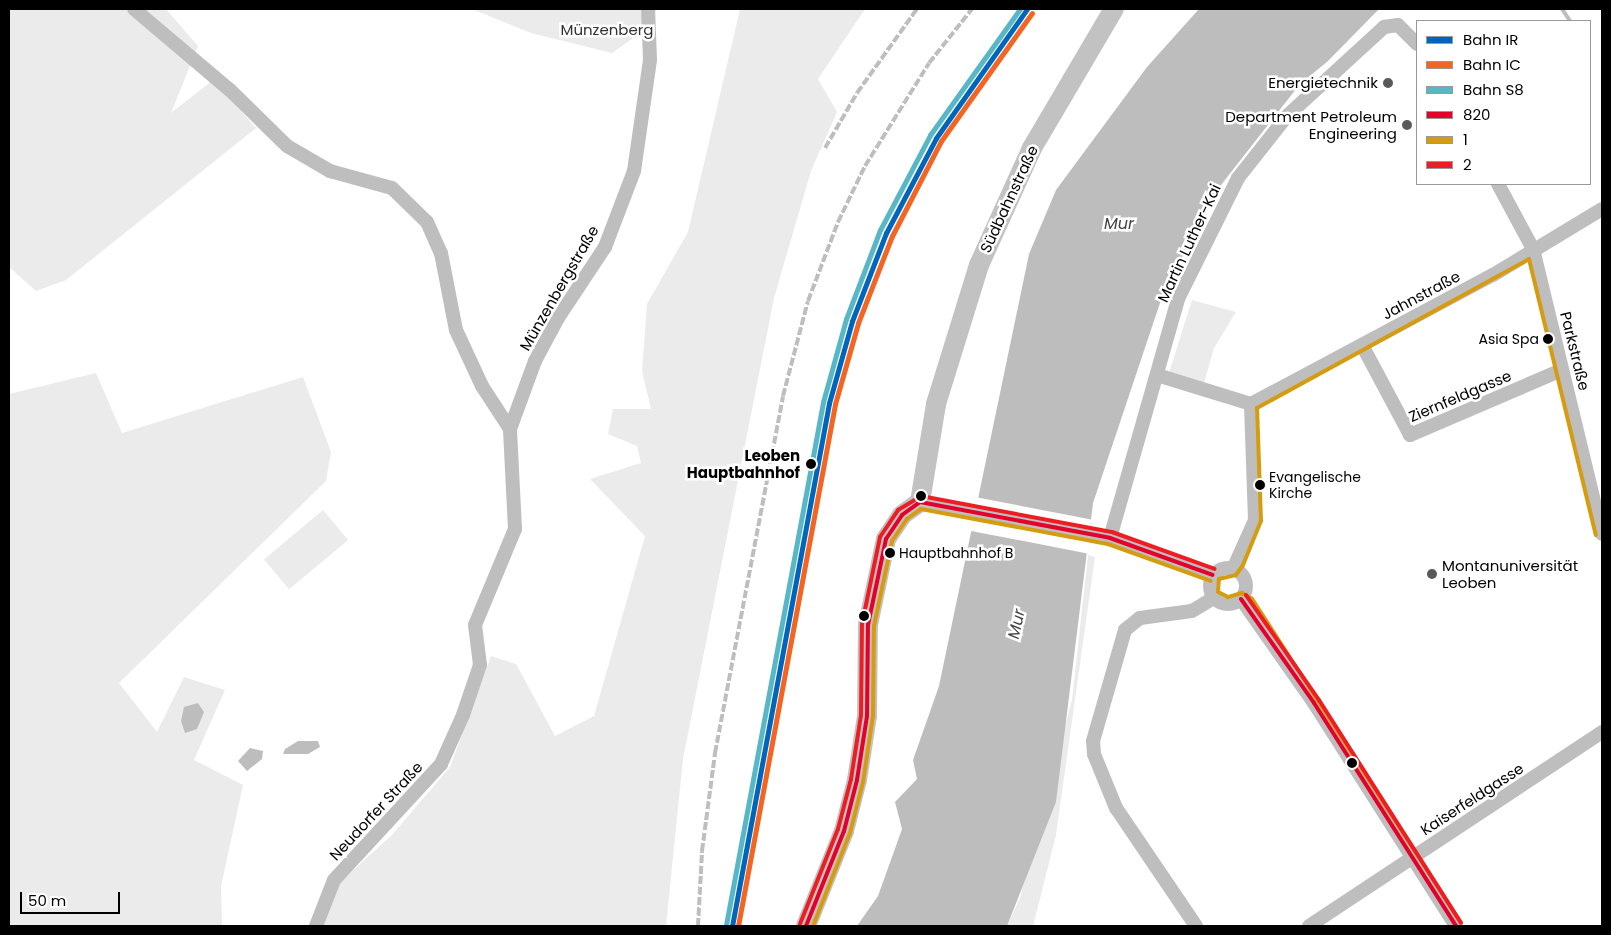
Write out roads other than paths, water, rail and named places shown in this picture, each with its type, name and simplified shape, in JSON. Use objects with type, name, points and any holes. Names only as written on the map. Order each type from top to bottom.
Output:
[{"type":"main road","name":"Südbahnstraße","points":[[920,502],[936,404],[979,266],[1007,202],[1056,105],[1114,9]]},
{"type":"main road","points":[[806,926],[838,848],[857,780],[867,716],[868,625],[886,539],[902,515],[920,502]]},
{"type":"street","points":[[134,9],[197,61],[288,146],[330,171],[392,188],[427,222],[441,253],[456,330],[482,386],[510,429]]},
{"type":"street","name":"Münzenbergstraße","points":[[510,429],[535,361],[558,318],[605,247],[634,172],[644,128],[650,60],[648,9]]},
{"type":"street","name":"Martin Luther-Kai","points":[[1104,537],[1157,375],[1178,299],[1238,178],[1287,116],[1384,27],[1398,25],[1416,43]]},
{"type":"street","name":"Parkstraße","points":[[1499,185],[1533,249],[1602,534]]},
{"type":"street","name":"Jahnstraße","points":[[1251,404],[1493,275],[1533,249],[1602,209]]},
{"type":"street","name":"Ziernfeldgasse","points":[[1362,345],[1410,435],[1562,370]]},
{"type":"street","points":[[1157,375],[1251,404],[1256,520],[1233,568]]},
{"type":"street","name":"Neudorfer Straße","points":[[316,926],[334,880],[441,764],[464,715],[480,665],[475,625],[515,529],[510,429]]},
{"type":"street","points":[[920,502],[1104,537],[1213,576]]},
{"type":"street","points":[[1233,568],[1222,569],[1213,576],[1210,589],[1214,598],[1226,604],[1240,598]]},
{"type":"street","points":[[1233,568],[1244,579],[1240,598],[1314,703],[1456,926]]},
{"type":"street","points":[[1196,926],[1116,808],[1094,754],[1093,741],[1120,641],[1131,623],[1148,616],[1192,611],[1214,598]]},
{"type":"street","name":"Kaiserfeldgasse","points":[[1309,926],[1602,732]]},
{"type":"water","name":"Mur","points":[[1199,9],[1379,9],[1328,61],[1300,84],[1221,185],[1164,291],[1093,503],[1056,802],[1007,926],[857,926],[878,896],[902,829],[895,802],[917,779],[913,760],[939,686],[1029,254],[1056,190],[1147,67]]},
{"type":"water","points":[[198,703],[204,712],[197,729],[185,733],[181,721],[184,707]]},
{"type":"water","points":[[298,741],[318,741],[320,747],[308,754],[283,754],[285,749]]},
{"type":"water","points":[[250,748],[263,751],[262,759],[247,771],[238,761]]},
{"type":"waterway","points":[[1562,9],[1569,20]]},
{"type":"railway","points":[[825,148],[857,93],[917,9]]},
{"type":"railway","points":[[698,926],[702,851],[715,753],[783,396],[808,301],[838,222],[865,166],[929,63],[972,9]]},
{"type":"rail line","name":"S8","points":[[726,925],[823,402],[846,319],[880,230],[930,135],[1020,9]]},
{"type":"rail line","name":"IR","points":[[732,926],[829,403],[852,321],[886,233],[936,138],[1027,9]]},
{"type":"rail line","name":"IC","points":[[738,926],[835,404],[858,323],[892,236],[941,141],[1032,13]]},
{"type":"place","name":"Energietechnik","points":[[1388,83]]},
{"type":"place","name":"Department Petroleum Engineering","points":[[1407,125]]},
{"type":"place","name":"Asia Spa","points":[[1548,339]]},
{"type":"place","name":"Leoben Hauptbahnhof","points":[[811,464]]},
{"type":"place","name":"Evangelische Kirche","points":[[1260,485]]},
{"type":"place","name":"Hauptbahnhof B","points":[[890,553]]},
{"type":"place","name":"Montanuniversität Leoben","points":[[1432,574]]},
{"type":"park label","name":"Münzenberg","points":[[607,30]]}]
